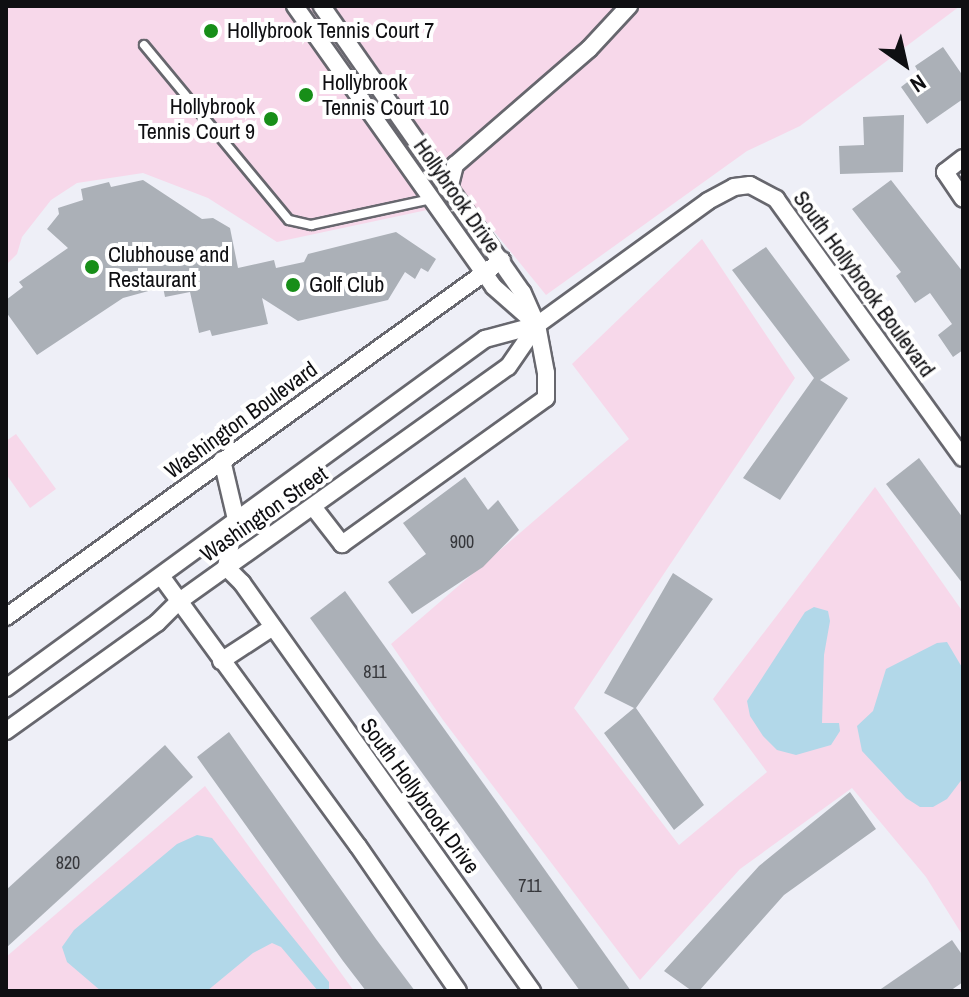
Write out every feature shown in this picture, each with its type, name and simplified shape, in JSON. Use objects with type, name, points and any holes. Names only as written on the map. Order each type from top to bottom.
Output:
[{"type":"street","name":"Hollybrook Drive","points":[[295,6],[484,273],[508,302],[537,325]]},
{"type":"street","name":"Hollybrook Drive","points":[[314,508],[342,544],[546,398],[546,373],[537,325],[502,260],[322,6]]},
{"type":"street","points":[[431,199],[450,185],[455,165],[589,49],[629,6]]},
{"type":"street","points":[[963,158],[945,172],[963,199]]},
{"type":"street","name":"Washington Street","points":[[6,731],[157,623],[178,602],[226,567],[314,508],[508,367],[537,325],[708,201],[734,187],[750,185]]},
{"type":"street","name":"South Hollybrook Boulevard","points":[[750,185],[776,199],[963,458]]},
{"type":"street","name":"Washington Boulevard","points":[[6,617],[502,260]]},
{"type":"street","name":"Washington Street","points":[[6,688],[485,339],[537,325]]},
{"type":"street","points":[[222,460],[236,519],[226,567]]},
{"type":"street","name":"South Hollybrook Drive","points":[[226,567],[273,627],[532,991]]},
{"type":"street","points":[[161,576],[358,846],[458,991]]},
{"type":"street","points":[[221,661],[273,627]]},
{"type":"lane","points":[[144,45],[289,220],[311,225],[431,199]]},
{"type":"shaded area","points":[[6,6],[960,6],[800,126],[747,151],[546,295],[466,197],[457,194],[427,210],[277,242],[208,198],[143,173],[77,183],[51,200],[22,237],[17,254],[6,265]]},
{"type":"shaded area","points":[[702,239],[795,378],[574,708],[679,845],[767,772],[713,699],[875,487],[963,612],[963,936],[926,877],[852,788],[740,869],[640,980],[443,720],[391,644],[629,439],[572,364]]},
{"type":"shaded area","points":[[16,434],[56,489],[30,508],[6,474],[6,441]]},
{"type":"shaded area","points":[[205,786],[354,991],[6,991],[6,957]]},
{"type":"water","points":[[814,607],[828,611],[830,621],[824,655],[822,723],[839,723],[840,731],[831,745],[796,755],[777,750],[763,736],[750,716],[747,701],[805,612]]},
{"type":"water","points":[[947,642],[963,669],[963,778],[947,799],[933,807],[920,807],[906,798],[862,751],[857,726],[873,711],[886,669],[937,643]]},
{"type":"water","points":[[197,835],[212,838],[329,982],[329,991],[318,991],[281,947],[272,943],[253,953],[207,991],[101,991],[67,962],[62,947],[74,930],[177,844]]},
{"type":"building","points":[[943,47],[963,76],[963,99],[927,124],[901,87],[919,73],[915,66]]},
{"type":"building","points":[[904,115],[903,172],[840,174],[839,146],[864,145],[863,117]]},
{"type":"building","points":[[143,180],[202,219],[213,218],[230,228],[238,268],[274,260],[276,268],[304,262],[308,254],[396,232],[436,259],[428,272],[421,268],[415,279],[405,272],[388,300],[298,321],[262,298],[268,324],[212,336],[210,330],[199,333],[190,292],[165,297],[163,287],[123,298],[37,355],[6,312],[6,300],[23,287],[19,282],[68,248],[47,229],[59,214],[58,208],[83,200],[81,189],[109,182],[111,187]]},
{"type":"building","points":[[891,180],[963,272],[963,350],[953,357],[938,335],[952,324],[930,293],[915,303],[896,276],[901,272],[852,209]]},
{"type":"building","points":[[766,247],[850,360],[820,380],[848,398],[780,500],[743,478],[814,378],[732,270]]},
{"type":"building","points":[[919,458],[963,518],[963,584],[886,484]]},
{"type":"building","points":[[465,477],[488,510],[498,500],[519,530],[483,567],[412,614],[388,582],[426,554],[403,523]]},
{"type":"building","points":[[673,573],[713,599],[636,708],[704,805],[674,830],[604,733],[634,708],[604,693]]},
{"type":"building","points":[[345,591],[631,991],[580,991],[310,618]]},
{"type":"building","points":[[229,732],[415,991],[366,991],[343,961],[197,757]]},
{"type":"building","points":[[165,745],[193,777],[6,948],[6,890]]},
{"type":"building","points":[[850,792],[876,829],[784,895],[699,991],[692,991],[664,971],[759,866]]},
{"type":"building","points":[[952,940],[963,956],[963,982],[950,991],[878,991]]},
{"type":"place","name":"Hollybrook Tennis Court 7","points":[[211,31]]},
{"type":"place","name":"Hollybrook Tennis Court 10","points":[[306,95]]},
{"type":"place","name":"Hollybrook Tennis Court 9","points":[[271,119]]},
{"type":"place","name":"Clubhouse and Restaurant","points":[[92,267]]},
{"type":"place","name":"Golf Club","points":[[293,285]]}]
